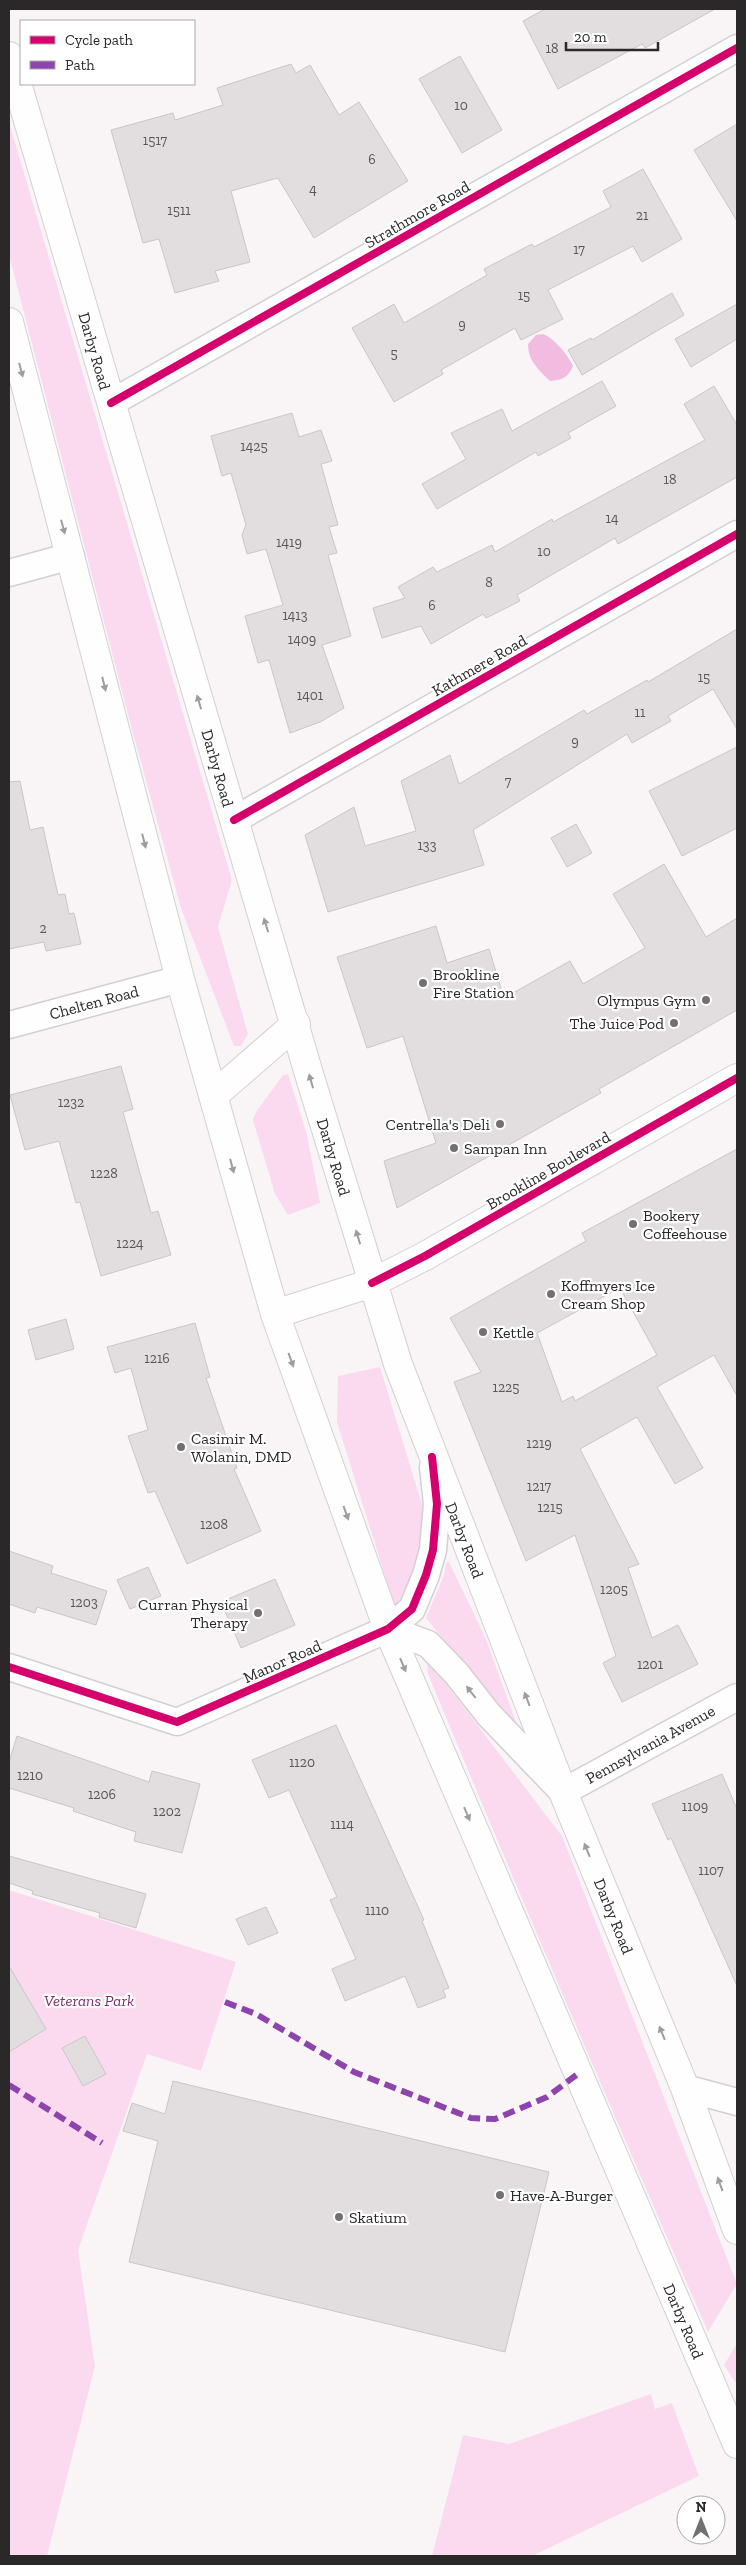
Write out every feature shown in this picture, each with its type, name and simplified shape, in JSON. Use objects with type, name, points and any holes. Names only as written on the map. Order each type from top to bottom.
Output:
[{"type":"main road","name":"Darby Road","points":[[9,56],[372,1283],[432,1456],[563,1792],[685,2088],[737,2230]]},
{"type":"main road","name":"Darby Road","points":[[9,322],[180,979],[274,1314],[388,1629],[737,2444]]},
{"type":"main road","points":[[213,1096],[296,1024]]},
{"type":"main road","name":"Brookline Boulevard","points":[[274,1314],[372,1283],[425,1256],[737,1078]]},
{"type":"street","name":"Strathmore Road","points":[[111,403],[737,48]]},
{"type":"street","name":"Kathmere Road","points":[[234,820],[737,534]]},
{"type":"street","points":[[9,573],[71,556]]},
{"type":"street","name":"Chelten Road","points":[[9,1025],[180,979]]},
{"type":"street","name":"Manor Road","points":[[9,1667],[177,1722],[388,1629],[412,1609],[431,1558],[437,1504],[432,1456]]},
{"type":"street","points":[[388,1629],[428,1644],[434,1649],[456,1673],[489,1715],[563,1792]]},
{"type":"street","name":"Pennsylvania Avenue","points":[[563,1792],[737,1697]]},
{"type":"street","points":[[685,2088],[737,2102]]},
{"type":"green space","points":[[9,122],[232,880],[218,927],[248,1034],[241,1046],[234,1046],[181,908],[131,726],[9,255]]},
{"type":"green space","points":[[288,1074],[307,1135],[320,1203],[288,1215],[275,1194],[253,1120],[256,1112],[283,1075]]},
{"type":"green space","points":[[380,1367],[428,1524],[403,1605],[394,1605],[337,1422],[338,1376]]},
{"type":"green space","points":[[449,1562],[486,1639],[517,1725],[509,1724],[426,1618],[444,1575],[446,1563]]},
{"type":"green space","points":[[427,1662],[430,1663],[562,1836],[737,2284],[708,2332],[497,1839],[428,1674]]},
{"type":"green space","name":"Veterans Park","points":[[9,1890],[236,1962],[201,2071],[147,2054],[78,2250],[95,2366],[47,2556],[9,2556]]},
{"type":"green space","points":[[737,2343],[737,2385],[724,2365]]},
{"type":"green space","points":[[651,2394],[655,2409],[672,2403],[699,2476],[532,2556],[432,2556],[463,2435],[509,2444]]},
{"type":"shaded area","points":[[543,334],[561,348],[573,366],[567,376],[561,379],[550,381],[535,365],[528,350],[528,344],[536,335]]},
{"type":"building","points":[[545,9],[715,9],[645,48],[642,44],[558,89],[523,21]]},
{"type":"building","points":[[460,56],[502,130],[462,153],[419,79]]},
{"type":"building","points":[[291,64],[296,73],[310,65],[339,115],[359,102],[408,181],[314,238],[278,178],[231,191],[250,262],[215,271],[219,281],[175,293],[159,239],[143,243],[111,130],[173,113],[175,120],[223,105],[217,88]]},
{"type":"building","points":[[737,124],[737,221],[694,150]]},
{"type":"building","points":[[643,169],[682,239],[642,262],[633,246],[548,290],[563,319],[521,340],[515,328],[441,370],[443,374],[394,402],[352,328],[394,304],[404,323],[487,275],[484,269],[532,244],[534,247],[611,207],[603,191]]},
{"type":"building","points":[[672,293],[684,315],[582,375],[568,350],[591,338],[592,340]]},
{"type":"building","points":[[737,304],[737,339],[691,367],[675,339]]},
{"type":"building","points":[[602,381],[616,406],[568,433],[571,438],[538,456],[536,452],[437,509],[422,484],[466,459],[451,433],[502,409],[512,431]]},
{"type":"building","points":[[714,386],[737,425],[737,477],[618,544],[615,538],[517,595],[520,601],[486,618],[483,614],[431,644],[421,626],[382,638],[373,608],[405,598],[398,587],[433,567],[437,572],[492,545],[495,552],[552,519],[553,522],[705,440],[684,404]]},
{"type":"building","points":[[292,413],[299,437],[321,430],[332,461],[321,464],[338,525],[329,527],[337,553],[328,555],[351,636],[322,645],[344,708],[320,722],[290,733],[269,660],[258,663],[245,616],[283,605],[266,549],[247,554],[242,535],[246,525],[231,473],[222,476],[211,436]]},
{"type":"building","points":[[737,629],[737,729],[713,689],[668,716],[671,721],[632,743],[627,734],[473,830],[484,865],[328,912],[305,835],[354,807],[365,846],[416,831],[401,781],[450,755],[459,784],[584,710],[587,714],[647,680],[648,682]]},
{"type":"building","points":[[737,747],[737,828],[682,856],[649,791]]},
{"type":"building","points":[[20,781],[30,830],[43,827],[58,895],[65,894],[69,914],[74,913],[81,944],[46,951],[44,942],[9,949],[9,782]]},
{"type":"building","points":[[576,824],[592,853],[567,867],[551,838]]},
{"type":"building","points":[[664,864],[706,937],[737,918],[737,1010],[599,1089],[601,1093],[397,1208],[384,1161],[436,1143],[403,1036],[367,1048],[337,957],[436,926],[447,963],[489,949],[504,998],[570,961],[583,984],[645,948],[613,894]]},
{"type":"building","points":[[121,1066],[133,1109],[123,1112],[151,1213],[158,1211],[171,1255],[101,1276],[80,1202],[76,1203],[59,1141],[25,1150],[10,1095]]},
{"type":"building","points":[[737,1149],[737,1396],[714,1355],[657,1387],[703,1468],[675,1484],[637,1417],[580,1449],[639,1564],[628,1568],[652,1638],[678,1625],[698,1664],[622,1702],[603,1663],[616,1656],[575,1535],[526,1561],[454,1382],[481,1372],[450,1318],[586,1241],[582,1233]],"holes":[[[620,1288],[657,1355],[575,1401],[573,1396],[562,1402],[537,1333]]]},
{"type":"building","points":[[66,1319],[74,1349],[36,1360],[28,1330]]},
{"type":"building","points":[[195,1323],[210,1377],[206,1378],[237,1468],[234,1469],[261,1531],[187,1564],[155,1491],[148,1493],[128,1436],[148,1430],[131,1368],[115,1373],[107,1347]]},
{"type":"building","points":[[9,1551],[53,1566],[51,1573],[107,1591],[96,1625],[37,1607],[35,1613],[9,1604]]},
{"type":"building","points":[[148,1567],[161,1596],[130,1609],[117,1580]]},
{"type":"building","name":"Curran Physical Therapy","points":[[275,1579],[295,1625],[241,1648],[221,1602]]},
{"type":"building","points":[[336,1725],[424,1920],[422,1921],[449,1988],[443,1990],[446,1997],[418,2008],[405,1976],[345,2001],[332,1969],[356,1959],[330,1900],[337,1897],[289,1790],[269,1798],[252,1760]]},
{"type":"building","points":[[17,1736],[149,1782],[152,1771],[200,1784],[182,1853],[134,1841],[136,1832],[73,1811],[74,1808],[9,1788],[9,1762]]},
{"type":"building","points":[[722,1774],[737,1809],[737,1986],[671,1838],[668,1840],[652,1804]]},
{"type":"building","points":[[9,1856],[146,1894],[136,1928],[99,1917],[100,1913],[32,1894],[33,1891],[9,1883]]},
{"type":"building","points":[[266,1907],[278,1933],[248,1945],[236,1919]]},
{"type":"building","points":[[9,1966],[46,2029],[9,2052]]},
{"type":"building","points":[[85,2036],[106,2074],[83,2086],[62,2048]]},
{"type":"building","name":"Skatium","points":[[173,2081],[549,2172],[505,2352],[129,2262],[158,2141],[123,2131],[132,2103],[165,2114]]},
{"type":"marked path","points":[[225,2002],[256,2014],[354,2072],[471,2118],[495,2119],[547,2097],[579,2073]]},
{"type":"marked path","points":[[9,2085],[102,2143]]},
{"type":"cycle path","points":[[111,403],[737,48]]},
{"type":"cycle path","points":[[234,820],[737,534]]},
{"type":"cycle path","points":[[372,1283],[425,1256],[737,1078]]},
{"type":"cycle path","points":[[9,1667],[177,1722],[388,1629],[412,1609],[426,1575],[433,1550],[437,1504],[432,1457]]},
{"type":"place","name":"Brookline Fire Station","points":[[423,983]]},
{"type":"place","name":"Olympus Gym","points":[[706,1000]]},
{"type":"place","name":"The Juice Pod","points":[[674,1023]]},
{"type":"place","name":"Centrella's Deli","points":[[500,1124]]},
{"type":"place","name":"Sampan Inn","points":[[454,1148]]},
{"type":"place","name":"Bookery Coffeehouse","points":[[633,1224]]},
{"type":"place","name":"Koffmyers Ice Cream Shop","points":[[551,1294]]},
{"type":"place","name":"Kettle","points":[[483,1332]]},
{"type":"place","name":"Casimir M. Wolanin, DMD","points":[[181,1447]]},
{"type":"place","name":"Curran Physical Therapy","points":[[258,1613]]},
{"type":"place","name":"Have-A-Burger","points":[[500,2195]]},
{"type":"place","name":"Skatium","points":[[339,2217]]}]
